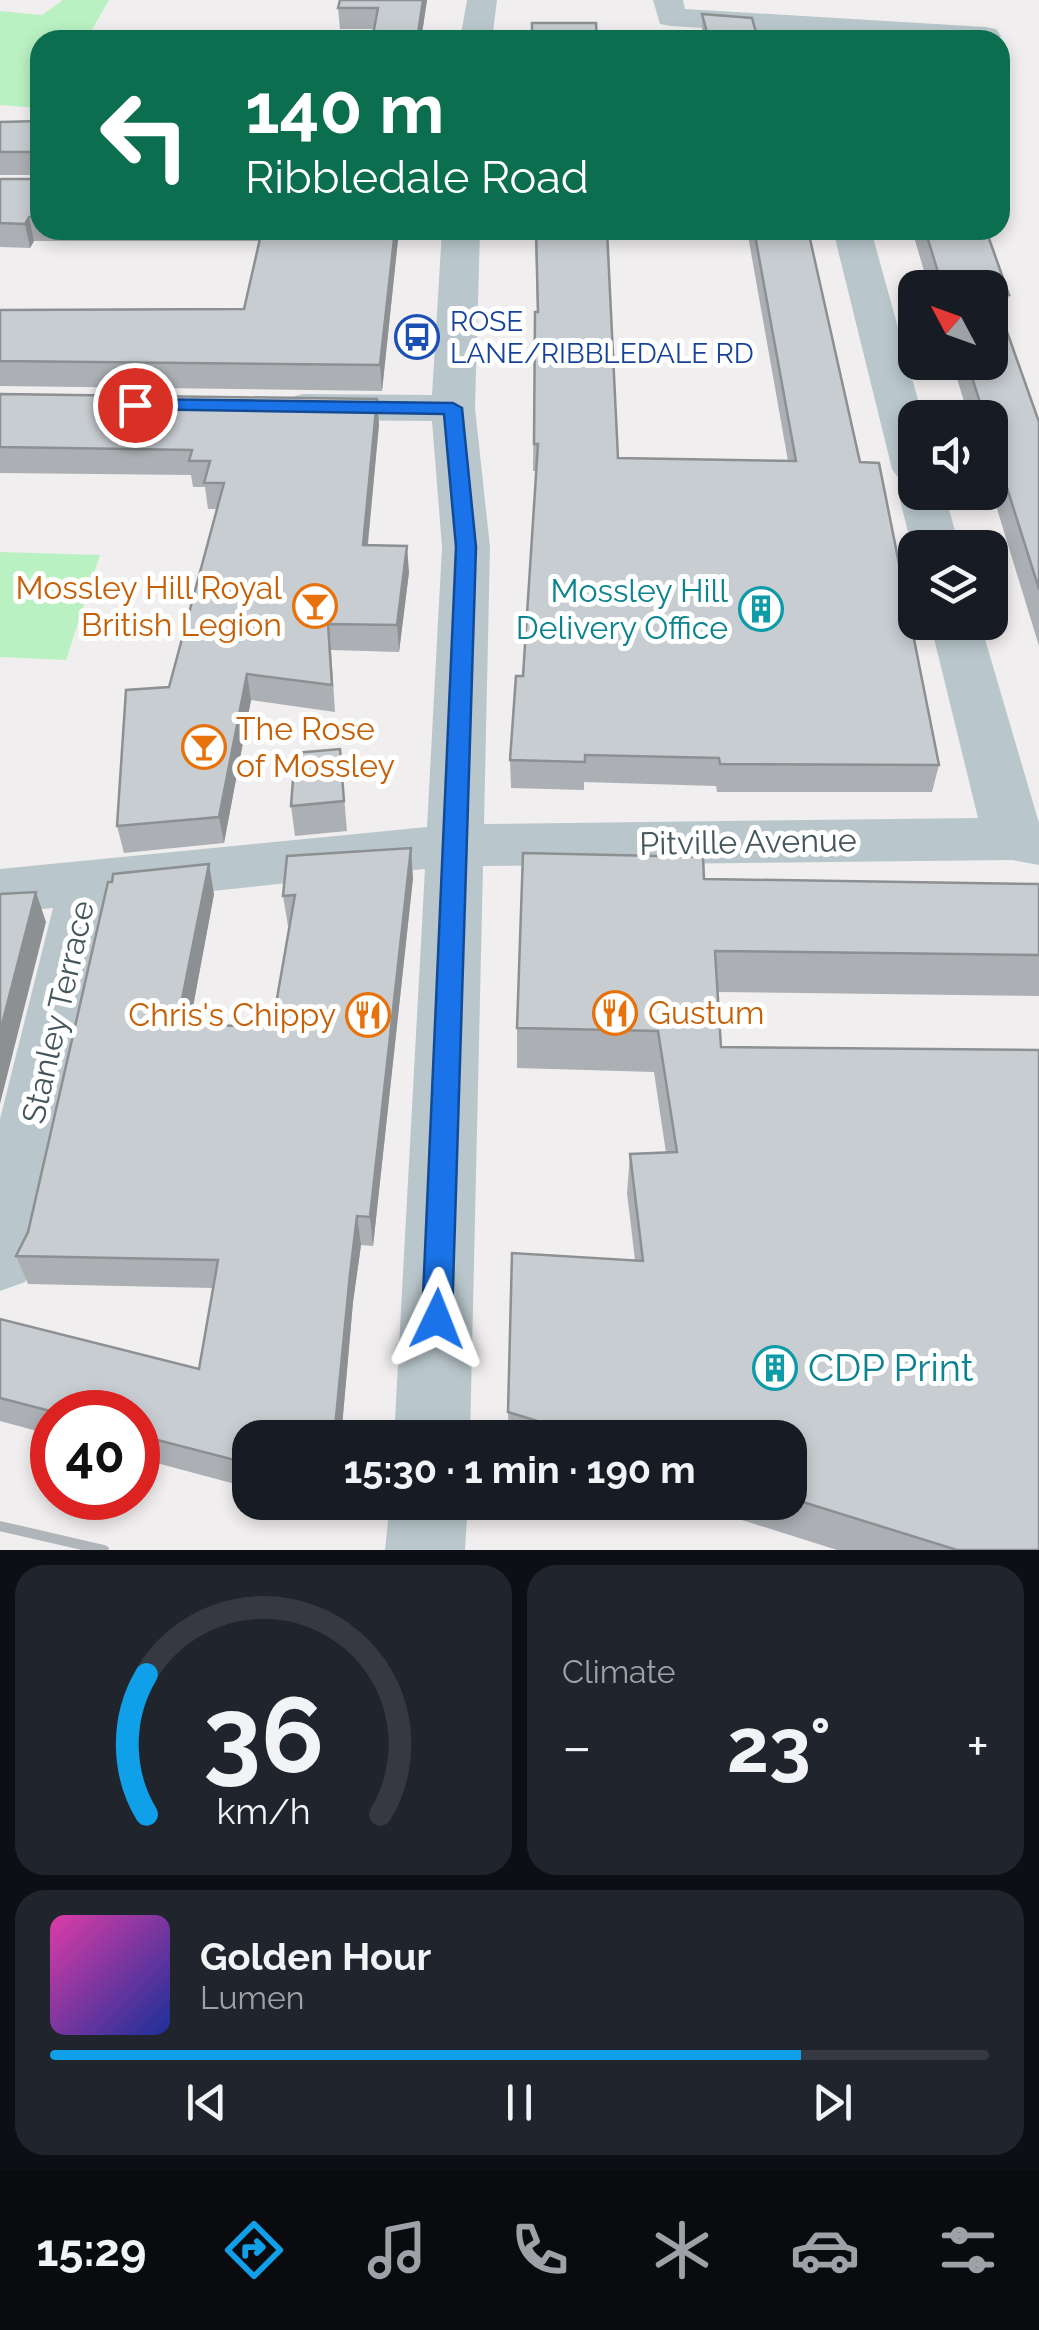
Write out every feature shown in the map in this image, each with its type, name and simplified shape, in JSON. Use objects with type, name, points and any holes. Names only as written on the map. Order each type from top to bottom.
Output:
[{"type":"street","points":[[477,30],[480,0]]},
{"type":"street","points":[[670,8],[801,30]]},
{"type":"street","points":[[433,1420],[466,547],[453,408],[461,240]]},
{"type":"street","points":[[855,240],[898,405]]},
{"type":"street","points":[[260,406],[453,408]]},
{"type":"street","points":[[961,640],[1026,841]]},
{"type":"street","name":"Pitville Avenue","points":[[0,891],[456,845],[1026,841]]},
{"type":"street","name":"Stanley Terrace","points":[[0,1259],[88,881]]},
{"type":"street","points":[[426,1550],[427,1520]]},
{"type":"green space","points":[[63,0],[109,0],[92,30],[30,30],[30,107],[0,105],[0,11],[42,15]]},
{"type":"green space","points":[[0,552],[100,555],[66,660],[0,657]]},
{"type":"building","points":[[340,0],[423,0],[418,30],[374,30],[378,8],[338,8]]},
{"type":"building","points":[[702,14],[752,18],[755,30],[706,30]]},
{"type":"building","points":[[532,23],[596,23],[596,30],[532,30]]},
{"type":"building","points":[[30,121],[30,152],[0,152],[0,122]]},
{"type":"building","points":[[0,179],[30,179],[30,217],[25,224],[0,223]]},
{"type":"building","points":[[260,240],[394,240],[380,365],[0,361],[0,310],[244,309]]},
{"type":"building","points":[[536,240],[607,240],[618,458],[796,461],[756,240],[810,240],[860,462],[879,463],[898,559],[898,640],[914,640],[939,765],[720,764],[719,758],[585,755],[585,762],[510,760],[516,676],[523,676],[538,444],[534,444]]},
{"type":"building","points":[[928,240],[990,240],[1000,270],[937,270]]},
{"type":"building","points":[[1008,335],[1039,422],[1039,589],[1008,491],[1008,400],[979,400],[973,380],[1008,380]]},
{"type":"building","points":[[0,394],[377,399],[363,545],[407,546],[397,625],[328,624],[332,685],[247,674],[219,817],[117,826],[126,690],[169,687],[224,483],[204,483],[210,461],[189,461],[192,450],[0,447]]},
{"type":"building","points":[[340,749],[344,801],[291,806],[295,753]]},
{"type":"building","points":[[411,848],[370,1217],[357,1216],[336,1420],[232,1420],[232,1459],[160,1441],[160,1390],[30,1390],[30,1406],[0,1398],[0,1319],[199,1369],[218,1260],[16,1256],[28,1232],[108,882],[112,882],[113,874],[209,864],[177,1024],[272,1027],[295,895],[283,896],[287,856]]},
{"type":"building","name":"CDP Print","points":[[523,853],[703,857],[704,879],[1039,884],[1039,955],[715,951],[721,1047],[1039,1050],[1039,1550],[957,1550],[807,1503],[807,1420],[534,1420],[508,1412],[512,1253],[643,1261],[630,1154],[677,1152],[658,1031],[517,1028]]},
{"type":"building","points":[[36,892],[0,1032],[0,894]]},
{"type":"railway","points":[[0,1526],[104,1550]]},
{"type":"place","name":"ROSE LANE/RIBBLEDALE RD","points":[[417,337]]},
{"type":"place","name":"Mossley Hill Royal British Legion","points":[[315,606]]},
{"type":"place","name":"Mossley Hill Delivery Office","points":[[761,609]]},
{"type":"place","name":"The Rose of Mossley","points":[[204,747]]},
{"type":"place","name":"Gustum","points":[[615,1013]]},
{"type":"place","name":"Chris's Chippy","points":[[368,1015]]},
{"type":"place","name":"CDP Print","points":[[775,1368]]},
{"type":"route","points":[[135,405],[453,408],[466,547],[437,1319]]}]
